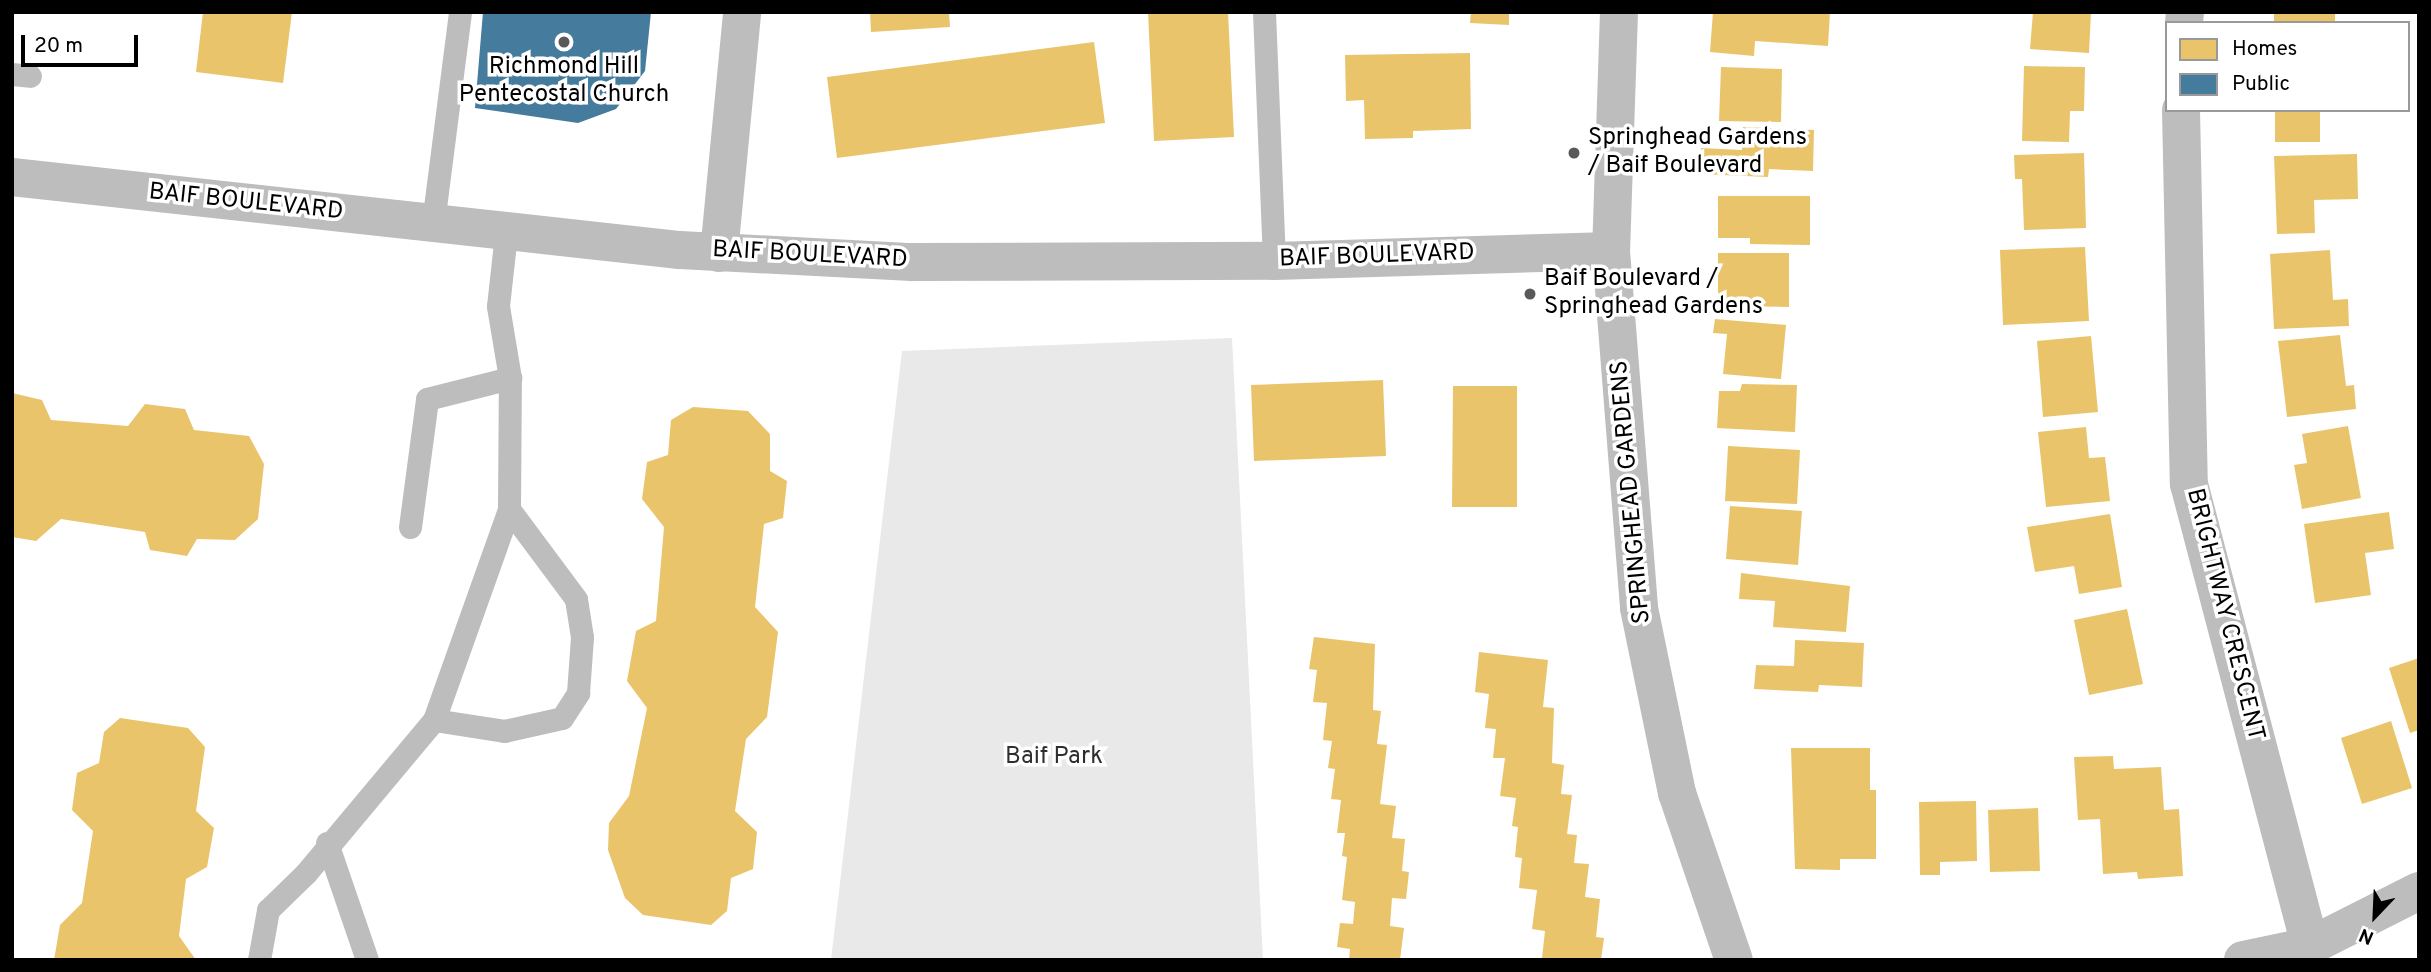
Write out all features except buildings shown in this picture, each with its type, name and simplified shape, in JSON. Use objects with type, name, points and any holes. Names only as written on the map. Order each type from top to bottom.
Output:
[{"type":"street","points":[[719,253],[742,12]]},
{"type":"street","name":"SPRINGHEAD GARDENS","points":[[1619,12],[1611,251],[1639,608],[1677,793],[1734,960]]},
{"type":"street","name":"BRIGHTWAY CRESCENT","points":[[2181,112],[2189,484],[2310,946]]},
{"type":"street","name":"BAIF BOULEVARD","points":[[12,177],[506,233],[719,253],[912,262],[1274,261],[1611,251]]},
{"type":"street","points":[[2243,960],[2310,946],[2419,891]]},
{"type":"lane","points":[[433,223],[460,12]]},
{"type":"lane","points":[[1264,12],[1274,261]]},
{"type":"lane","points":[[259,960],[268,910],[306,873],[327,843],[434,720],[509,509],[510,378],[498,306],[506,233]]},
{"type":"lane","points":[[411,527],[427,399],[510,378]]},
{"type":"lane","points":[[434,720],[504,731],[562,718],[578,694],[582,637],[576,599],[509,509]]},
{"type":"lane","points":[[327,843],[367,960]]},
{"type":"green space","name":"Baif Park","points":[[1232,338],[1263,960],[831,960],[902,351]]},
{"type":"place","name":"Richmond Hill Pentecostal Church","points":[[564,42]]},
{"type":"place","name":"Springhead Gardens / Baif Boulevard","points":[[1574,153]]},
{"type":"place","name":"Baif Boulevard / Springhead Gardens","points":[[1530,294]]}]
